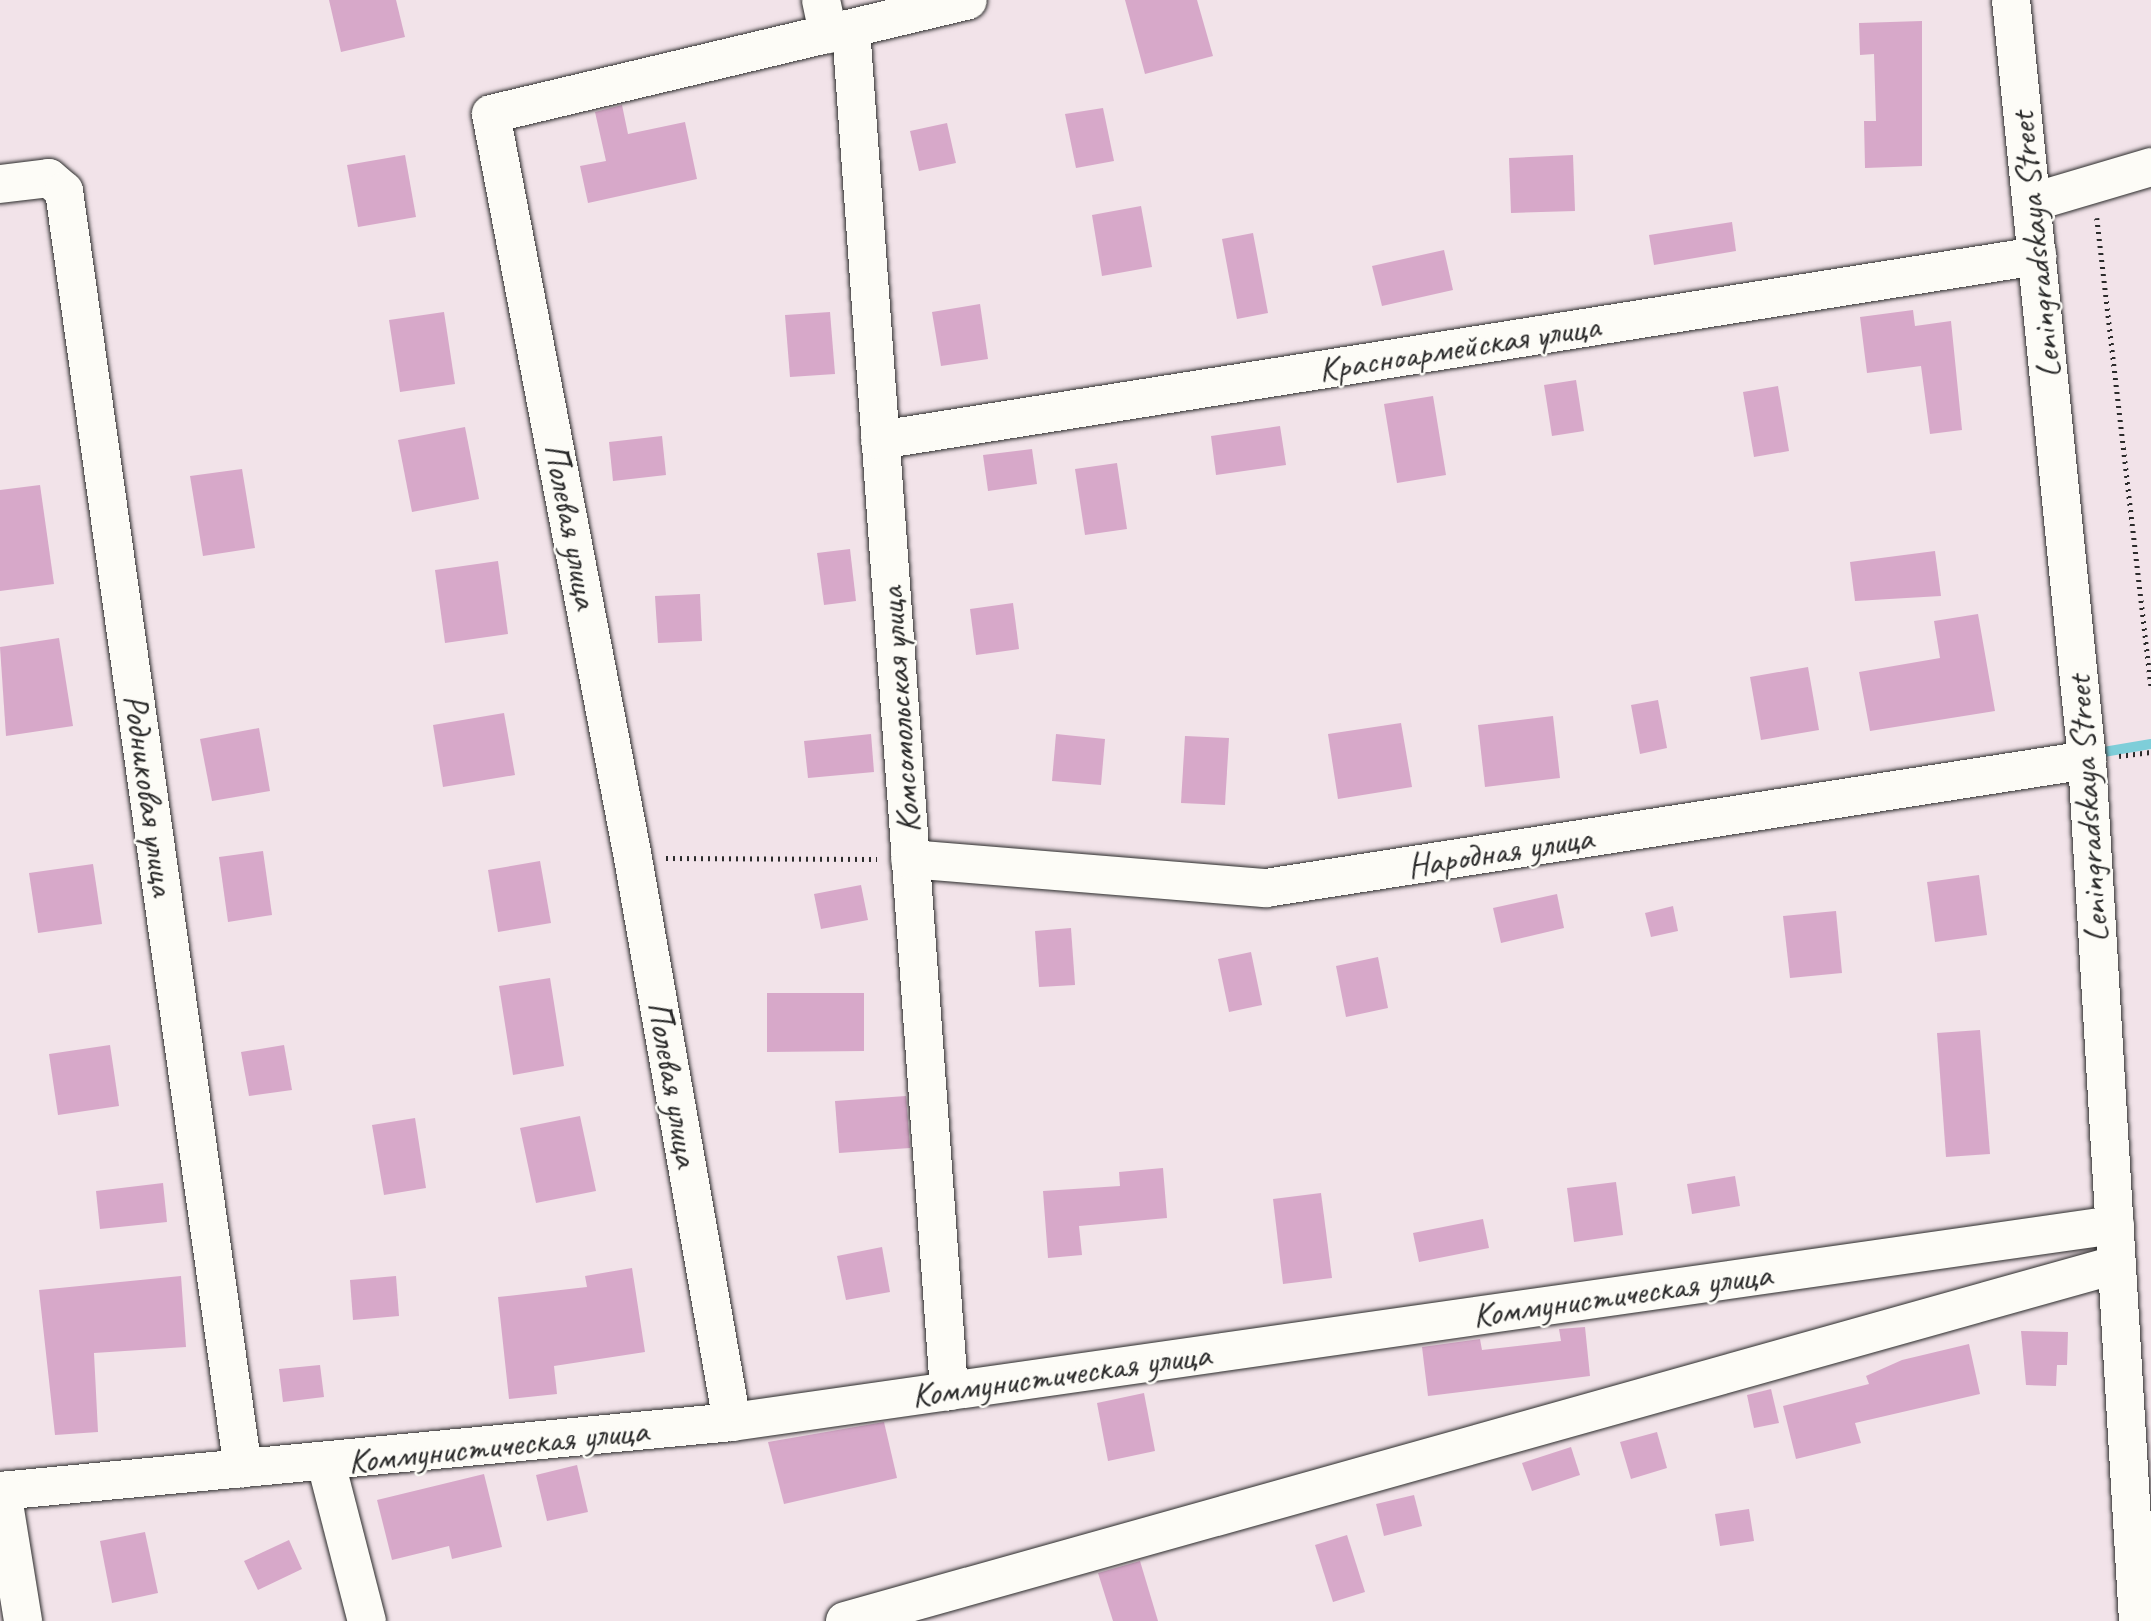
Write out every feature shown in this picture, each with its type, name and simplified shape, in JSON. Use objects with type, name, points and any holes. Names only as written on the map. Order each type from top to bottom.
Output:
[{"type":"street","name":"Полевая улица","points":[[732,1422],[633,858],[491,114],[834,21],[968,0]]},
{"type":"street","name":"Leningradskaya Street","points":[[2011,0],[2045,198],[2037,256],[2087,760],[2138,1621]]},
{"type":"street","name":"Комсомольская улица","points":[[834,21],[880,440],[949,1391]]},
{"type":"street","points":[[2045,198],[2151,167]]},
{"type":"street","name":"Родниковая улица","points":[[0,184],[49,178],[64,191],[243,1469]]},
{"type":"street","name":"Красноармейская улица","points":[[880,440],[2037,256]]},
{"type":"street","name":"Народная улица","points":[[911,859],[1266,888],[2087,760]]},
{"type":"street","name":"Коммунистическая улица","points":[[1,1491],[326,1463],[732,1422],[2115,1225]]},
{"type":"street","points":[[845,1621],[2115,1265]]},
{"type":"street","points":[[326,1463],[367,1621]]},
{"type":"street","points":[[1,1491],[23,1621]]},
{"type":"path","points":[[2045,198],[2096,211],[2151,686]]},
{"type":"path","points":[[633,858],[911,859]]},
{"type":"building","points":[[329,0],[396,0],[405,37],[341,52]]},
{"type":"building","points":[[1125,0],[1197,0],[1213,56],[1145,74]]},
{"type":"building","points":[[1922,21],[1922,166],[1865,168],[1864,121],[1876,121],[1874,54],[1860,55],[1859,23]]},
{"type":"building","points":[[622,105],[628,134],[685,122],[697,179],[588,203],[580,166],[606,161],[595,112]]},
{"type":"building","points":[[1103,108],[1114,161],[1076,168],[1065,114]]},
{"type":"building","points":[[947,123],[956,163],[919,171],[910,131]]},
{"type":"building","points":[[405,155],[416,217],[358,227],[347,165]]},
{"type":"building","points":[[1573,155],[1575,211],[1511,213],[1509,158]]},
{"type":"building","points":[[1141,206],[1152,267],[1102,276],[1092,215]]},
{"type":"building","points":[[1732,222],[1736,251],[1654,265],[1649,235]]},
{"type":"building","points":[[1253,233],[1268,313],[1237,319],[1222,239]]},
{"type":"building","points":[[1444,250],[1453,290],[1382,306],[1372,266]]},
{"type":"building","points":[[980,304],[988,359],[941,366],[932,312]]},
{"type":"building","points":[[1913,310],[1915,326],[1951,321],[1962,430],[1930,434],[1921,366],[1867,373],[1860,317]]},
{"type":"building","points":[[444,312],[455,384],[400,392],[389,320]]},
{"type":"building","points":[[830,312],[835,374],[790,377],[785,315]]},
{"type":"building","points":[[1576,380],[1584,431],[1552,436],[1544,385]]},
{"type":"building","points":[[1778,386],[1789,451],[1754,457],[1743,392]]},
{"type":"building","points":[[1433,396],[1446,475],[1397,483],[1384,404]]},
{"type":"building","points":[[1280,426],[1286,465],[1216,475],[1211,436]]},
{"type":"building","points":[[465,427],[479,499],[412,512],[398,440]]},
{"type":"building","points":[[662,436],[666,475],[613,481],[609,442]]},
{"type":"building","points":[[1032,449],[1037,484],[988,491],[983,455]]},
{"type":"building","points":[[1117,463],[1127,529],[1085,535],[1075,469]]},
{"type":"building","points":[[242,469],[255,548],[203,556],[190,476]]},
{"type":"building","points":[[40,485],[54,584],[0,591],[0,490]]},
{"type":"building","points":[[850,549],[856,601],[824,605],[817,553]]},
{"type":"building","points":[[1935,551],[1941,596],[1855,601],[1850,562]]},
{"type":"building","points":[[498,561],[508,634],[445,643],[435,570]]},
{"type":"building","points":[[700,594],[702,641],[658,643],[655,596]]},
{"type":"building","points":[[1013,603],[1019,649],[976,655],[970,609]]},
{"type":"building","points":[[1978,614],[1995,711],[1870,731],[1859,672],[1940,658],[1934,621]]},
{"type":"building","points":[[59,638],[73,726],[6,736],[0,647]]},
{"type":"building","points":[[1808,667],[1819,730],[1761,740],[1750,677]]},
{"type":"building","points":[[1658,700],[1667,748],[1640,754],[1631,705]]},
{"type":"building","points":[[504,713],[515,775],[443,787],[433,725]]},
{"type":"building","points":[[1553,716],[1560,778],[1485,787],[1478,725]]},
{"type":"building","points":[[1401,723],[1412,787],[1338,799],[1328,734]]},
{"type":"building","points":[[259,728],[270,791],[212,801],[200,739]]},
{"type":"building","points":[[871,734],[874,772],[808,778],[804,741]]},
{"type":"building","points":[[1056,734],[1105,739],[1101,785],[1052,781]]},
{"type":"building","points":[[1185,736],[1229,738],[1225,805],[1181,803]]},
{"type":"building","points":[[263,851],[272,915],[228,922],[219,857]]},
{"type":"building","points":[[540,861],[551,923],[498,932],[488,870]]},
{"type":"building","points":[[93,864],[102,924],[38,933],[29,873]]},
{"type":"building","points":[[1979,875],[1987,935],[1935,942],[1927,882]]},
{"type":"building","points":[[861,885],[868,920],[821,929],[814,894]]},
{"type":"building","points":[[1557,894],[1564,928],[1501,943],[1493,908]]},
{"type":"building","points":[[1673,906],[1678,931],[1651,937],[1645,913]]},
{"type":"building","points":[[1836,911],[1842,973],[1790,978],[1783,916]]},
{"type":"building","points":[[1071,928],[1075,985],[1039,987],[1035,931]]},
{"type":"building","points":[[1251,952],[1262,1005],[1229,1012],[1218,959]]},
{"type":"building","points":[[1378,957],[1388,1008],[1346,1017],[1336,966]]},
{"type":"building","points":[[550,978],[564,1066],[513,1075],[499,986]]},
{"type":"building","points":[[767,993],[864,993],[864,1051],[767,1052]]},
{"type":"building","points":[[1980,1030],[1990,1154],[1946,1157],[1937,1033]]},
{"type":"building","points":[[110,1045],[119,1106],[58,1115],[49,1054]]},
{"type":"building","points":[[284,1045],[292,1090],[249,1096],[241,1052]]},
{"type":"building","points":[[906,1096],[910,1148],[839,1153],[835,1101]]},
{"type":"building","points":[[580,1116],[596,1191],[536,1203],[520,1128]]},
{"type":"building","points":[[415,1118],[426,1188],[384,1195],[372,1125]]},
{"type":"building","points":[[1163,1168],[1167,1218],[1079,1226],[1082,1255],[1048,1258],[1043,1191],[1120,1186],[1119,1172]]},
{"type":"building","points":[[1735,1176],[1740,1206],[1692,1214],[1687,1184]]},
{"type":"building","points":[[1616,1182],[1623,1235],[1574,1242],[1567,1188]]},
{"type":"building","points":[[163,1183],[167,1222],[100,1229],[96,1191]]},
{"type":"building","points":[[1321,1193],[1332,1278],[1283,1284],[1273,1199]]},
{"type":"building","points":[[1483,1219],[1489,1248],[1419,1262],[1413,1233]]},
{"type":"building","points":[[882,1247],[890,1292],[846,1300],[837,1256]]},
{"type":"building","points":[[632,1268],[645,1352],[554,1366],[557,1394],[509,1399],[498,1297],[587,1287],[585,1276]]},
{"type":"building","points":[[181,1276],[186,1347],[94,1353],[98,1432],[55,1435],[39,1290]]},
{"type":"building","points":[[396,1276],[399,1316],[353,1320],[350,1280]]},
{"type":"building","points":[[1585,1327],[1590,1376],[1428,1396],[1422,1347],[1480,1339],[1482,1350],[1561,1341],[1559,1329]]},
{"type":"building","points":[[2021,1331],[2068,1332],[2067,1365],[2057,1365],[2056,1386],[2026,1385]]},
{"type":"building","points":[[1969,1344],[1980,1394],[1855,1423],[1861,1443],[1796,1459],[1783,1406],[1869,1384],[1866,1376],[1902,1360]]},
{"type":"building","points":[[320,1365],[324,1397],[283,1402],[279,1369]]},
{"type":"building","points":[[1771,1389],[1779,1423],[1754,1428],[1747,1395]]},
{"type":"building","points":[[1144,1393],[1155,1451],[1108,1461],[1097,1403]]},
{"type":"building","points":[[884,1422],[897,1478],[784,1504],[768,1442]]},
{"type":"building","points":[[1657,1432],[1667,1468],[1631,1479],[1620,1442]]},
{"type":"building","points":[[1571,1447],[1580,1475],[1532,1491],[1522,1463]]},
{"type":"building","points":[[577,1465],[588,1512],[547,1521],[536,1475]]},
{"type":"building","points":[[484,1474],[502,1547],[452,1559],[449,1546],[392,1560],[377,1500]]},
{"type":"building","points":[[1414,1495],[1422,1526],[1384,1536],[1376,1504]]},
{"type":"building","points":[[1749,1509],[1754,1541],[1720,1546],[1715,1514]]},
{"type":"building","points":[[145,1532],[158,1593],[112,1603],[100,1541]]},
{"type":"building","points":[[1347,1535],[1365,1592],[1333,1602],[1315,1545]]},
{"type":"building","points":[[289,1540],[302,1569],[258,1590],[244,1561]]},
{"type":"building","points":[[1140,1561],[1158,1621],[1113,1621],[1098,1573]]},
{"type":"waterway","points":[[2092,754],[2151,744]]}]
